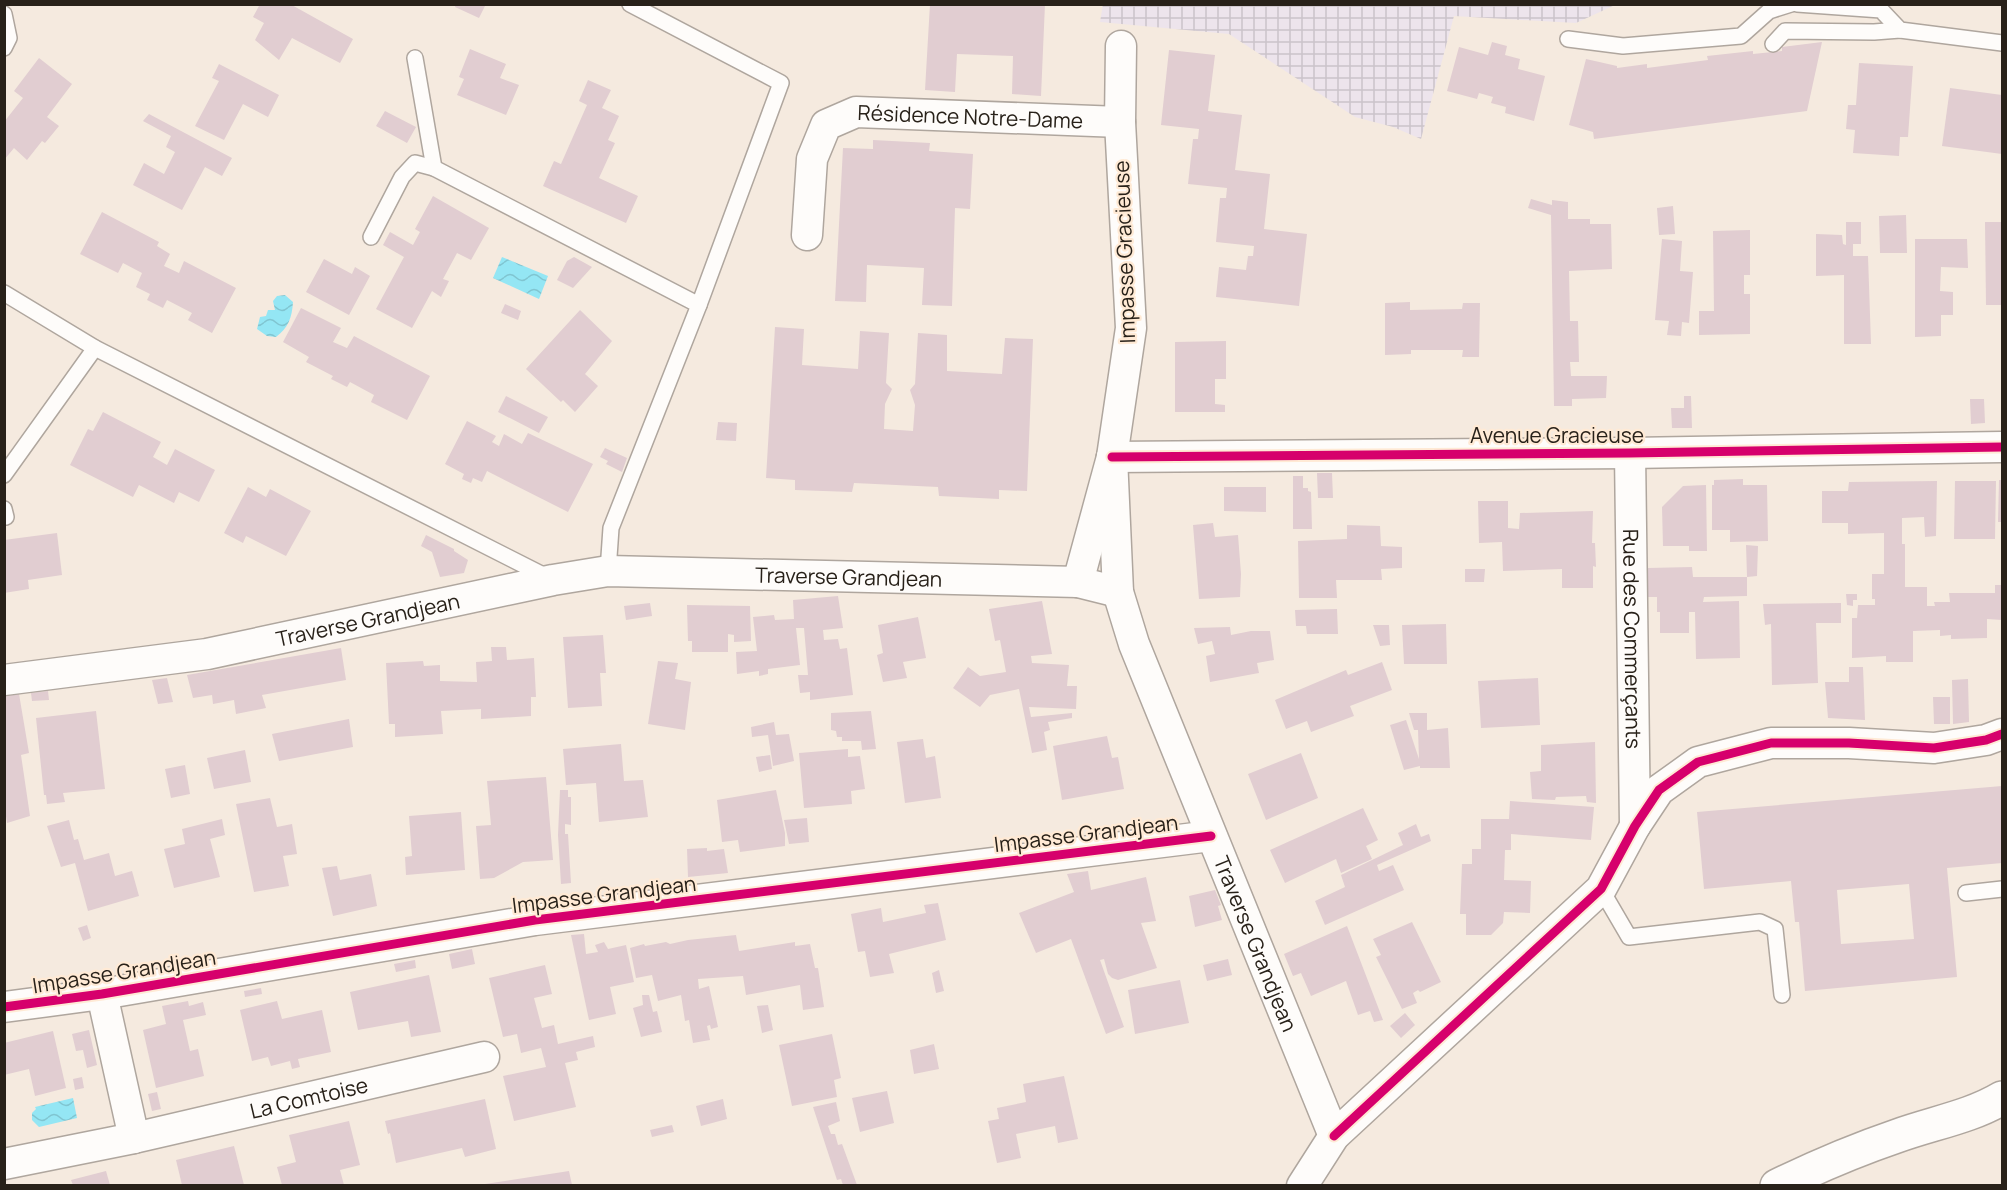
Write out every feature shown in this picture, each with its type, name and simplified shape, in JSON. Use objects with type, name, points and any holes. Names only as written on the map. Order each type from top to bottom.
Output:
[{"type":"street","name":"Impasse Gracieuse","points":[[1078,582],[1112,456],[1131,328],[1120,122],[1121,46]]},
{"type":"street","name":"Résidence Notre-Dame","points":[[807,235],[812,159],[826,125],[856,112],[1120,122]]},
{"type":"street","name":"Avenue Gracieuse","points":[[1112,456],[1630,453],[2002,447]]},
{"type":"street","name":"Rue des Commerçants","points":[[1630,453],[1635,826]]},
{"type":"street","name":"Impasse Gracieuse","points":[[1112,456],[1118,592]]},
{"type":"street","name":"Traverse Grandjean","points":[[4,680],[207,654],[553,580],[608,571],[1078,582],[1118,592],[1134,644],[1334,1136]]},
{"type":"street","points":[[1302,1185],[1334,1136],[1601,889],[1635,826],[1659,790],[1698,762],[1771,743],[1849,743],[1934,748],[1986,740],[2002,734]]},
{"type":"street","name":"Impasse Grandjean","points":[[4,1007],[102,994],[535,920],[1211,836]]},
{"type":"street","points":[[102,994],[134,1138]]},
{"type":"street","name":"La Comtoise","points":[[4,1164],[134,1138],[484,1057]]},
{"type":"street","points":[[1777,1185],[1818,1166],[1898,1136],[1984,1109],[2002,1098]]},
{"type":"lane","points":[[608,571],[611,528],[699,305],[781,83],[630,4]]},
{"type":"lane","points":[[1568,39],[1623,46],[1741,36],[1769,11],[1791,4]]},
{"type":"lane","points":[[1797,4],[1881,10],[1900,30]]},
{"type":"lane","points":[[4,14],[9,38],[4,48]]},
{"type":"lane","points":[[1773,44],[1785,31],[1900,30],[2002,43]]},
{"type":"lane","points":[[415,58],[434,168]]},
{"type":"lane","points":[[371,237],[402,177],[415,163],[434,168],[699,305]]},
{"type":"lane","points":[[4,293],[95,348],[553,580]]},
{"type":"lane","points":[[4,475],[95,348]]},
{"type":"lane","points":[[1601,889],[1629,937],[1760,922],[1775,929],[1782,995]]},
{"type":"lane","points":[[1966,893],[2002,889]]},
{"type":"shaded area","points":[[1103,4],[1615,5],[1576,23],[1454,16],[1421,139],[1393,127],[1355,117],[1229,34],[1100,22]]},
{"type":"water","points":[[502,257],[548,276],[539,299],[493,278]]},
{"type":"water","points":[[285,295],[293,302],[289,322],[276,337],[267,336],[257,329],[260,317],[266,316],[268,310],[275,310],[273,301],[277,296]]},
{"type":"water","points":[[73,1098],[77,1118],[39,1127],[32,1120],[35,1107]]},
{"type":"building","points":[[260,4],[290,4],[353,39],[340,63],[292,38],[279,60],[255,40],[264,23],[253,17]]},
{"type":"building","points":[[456,4],[486,4],[479,18],[455,7]]},
{"type":"building","points":[[930,4],[1045,4],[1041,96],[1012,94],[1013,56],[957,54],[955,92],[925,90]]},
{"type":"building","points":[[1492,42],[1507,46],[1505,55],[1520,59],[1518,69],[1545,76],[1534,121],[1505,113],[1506,107],[1491,103],[1493,97],[1479,93],[1477,99],[1447,91],[1459,47],[1488,55]]},
{"type":"building","points":[[1822,42],[1807,111],[1594,139],[1593,132],[1569,125],[1586,59],[1617,66],[1617,68],[1647,64],[1647,68],[1708,60],[1707,56],[1753,51],[1753,54],[1782,51],[1782,47]]},
{"type":"building","points":[[470,49],[506,64],[500,78],[519,85],[506,115],[457,95],[464,79],[459,77]]},
{"type":"building","points":[[1169,50],[1215,55],[1208,111],[1242,115],[1235,170],[1270,174],[1264,229],[1307,234],[1299,306],[1216,297],[1219,267],[1246,270],[1248,256],[1253,256],[1254,246],[1216,242],[1220,198],[1226,198],[1227,188],[1188,184],[1193,139],[1198,139],[1199,129],[1161,125]]},
{"type":"building","points":[[39,58],[72,84],[47,117],[59,126],[45,143],[42,141],[27,160],[14,148],[4,160],[4,122],[23,98],[14,91]]},
{"type":"building","points":[[1859,63],[1913,66],[1908,137],[1900,137],[1899,156],[1853,153],[1855,130],[1846,129],[1848,105],[1856,105]]},
{"type":"building","points":[[219,64],[279,95],[268,117],[243,104],[224,140],[195,126],[219,81],[212,78]]},
{"type":"building","points":[[588,80],[611,90],[602,108],[619,116],[608,140],[615,143],[599,178],[638,196],[626,223],[543,186],[554,161],[561,164],[587,105],[579,101]]},
{"type":"building","points":[[1950,88],[2002,95],[2002,154],[1942,146]]},
{"type":"building","points":[[385,111],[416,127],[407,143],[376,126]]},
{"type":"building","points":[[149,114],[232,158],[222,176],[205,167],[182,210],[133,185],[144,163],[164,174],[175,152],[166,147],[171,136],[143,121]]},
{"type":"building","points":[[873,140],[930,143],[929,151],[973,154],[970,209],[955,208],[952,306],[922,305],[924,268],[867,265],[866,302],[835,301],[843,148],[873,149]]},
{"type":"building","points":[[433,196],[489,228],[471,260],[457,253],[443,279],[449,281],[441,297],[432,291],[412,328],[376,309],[404,257],[383,245],[390,232],[413,245],[420,232],[415,229]]},
{"type":"building","points":[[1531,199],[1552,205],[1552,200],[1568,202],[1568,219],[1590,219],[1590,224],[1611,224],[1612,269],[1569,271],[1570,321],[1578,321],[1579,362],[1570,362],[1571,376],[1607,376],[1606,398],[1572,399],[1572,406],[1554,406],[1551,215],[1528,208]]},
{"type":"building","points":[[1673,206],[1675,234],[1659,235],[1657,208]]},
{"type":"building","points":[[102,212],[159,242],[157,246],[170,254],[164,266],[179,273],[184,261],[236,288],[212,333],[188,320],[192,313],[167,300],[163,308],[147,300],[150,294],[136,287],[142,273],[123,263],[118,273],[80,254]]},
{"type":"building","points":[[1906,215],[1907,253],[1880,253],[1879,216]]},
{"type":"building","points":[[1846,222],[1861,222],[1861,244],[1853,244],[1853,256],[1868,256],[1871,344],[1844,344],[1844,275],[1816,276],[1816,234],[1842,235],[1843,244],[1846,245]]},
{"type":"building","points":[[1985,222],[2002,222],[2002,305],[1986,305]]},
{"type":"building","points":[[1750,230],[1750,275],[1744,275],[1744,294],[1750,294],[1750,334],[1699,335],[1699,311],[1714,311],[1713,231]]},
{"type":"building","points":[[1662,239],[1682,241],[1680,271],[1693,272],[1689,323],[1682,322],[1681,336],[1667,335],[1669,321],[1655,320]]},
{"type":"building","points":[[1915,239],[1967,239],[1968,268],[1941,267],[1940,291],[1953,292],[1953,315],[1941,315],[1941,336],[1915,337]]},
{"type":"building","points":[[574,257],[592,267],[573,288],[557,280],[567,261]]},
{"type":"building","points":[[324,259],[352,274],[355,267],[370,276],[349,315],[306,292]]},
{"type":"building","points":[[1410,302],[1410,310],[1462,309],[1463,303],[1480,303],[1479,357],[1462,357],[1463,350],[1411,350],[1411,354],[1385,355],[1385,303]]},
{"type":"building","points":[[505,304],[521,311],[518,320],[501,313]]},
{"type":"building","points":[[301,308],[341,328],[333,342],[347,348],[354,336],[430,376],[407,420],[371,402],[374,395],[350,382],[347,387],[331,379],[333,376],[306,362],[309,357],[283,342]]},
{"type":"building","points":[[580,310],[612,341],[585,374],[598,386],[575,412],[526,369]]},
{"type":"building","points":[[775,327],[804,329],[802,365],[858,369],[860,331],[889,333],[886,383],[892,389],[885,404],[884,429],[913,431],[915,405],[910,390],[915,384],[918,333],[947,335],[947,371],[1002,374],[1005,338],[1033,339],[1027,491],[999,490],[999,499],[939,496],[938,487],[854,483],[852,492],[795,490],[795,480],[766,478]]},
{"type":"building","points":[[1226,341],[1226,379],[1215,379],[1215,404],[1225,405],[1225,412],[1175,412],[1175,342]]},
{"type":"building","points":[[506,396],[548,417],[539,433],[498,412]]},
{"type":"building","points":[[1684,396],[1691,396],[1692,428],[1672,428],[1671,408],[1684,408]]},
{"type":"building","points":[[1970,399],[1984,399],[1985,423],[1971,424]]},
{"type":"building","points":[[103,412],[161,442],[153,457],[167,465],[175,449],[215,470],[199,502],[179,492],[174,503],[139,485],[133,497],[70,465],[88,429],[93,431]]},
{"type":"building","points":[[467,421],[496,436],[492,442],[499,446],[504,434],[522,444],[528,433],[593,464],[568,512],[487,471],[482,482],[473,478],[471,483],[462,479],[464,474],[445,464]]},
{"type":"building","points":[[718,422],[737,423],[736,441],[716,440]]},
{"type":"building","points":[[605,448],[627,458],[622,472],[606,464],[608,461],[600,457]]},
{"type":"building","points":[[1317,473],[1332,473],[1333,498],[1318,498]]},
{"type":"building","points":[[1293,476],[1303,476],[1303,488],[1308,488],[1311,492],[1312,529],[1293,529]]},
{"type":"building","points":[[1743,479],[1743,485],[1767,485],[1768,541],[1730,542],[1730,530],[1712,530],[1714,480]]},
{"type":"building","points":[[1999,480],[2002,480],[2002,522],[1998,522]]},
{"type":"building","points":[[1937,481],[1936,536],[1925,537],[1924,517],[1902,518],[1902,544],[1905,544],[1905,587],[1927,587],[1927,606],[1935,606],[1934,602],[1950,602],[1949,593],[1995,593],[1995,585],[2002,585],[2002,620],[1987,619],[1987,638],[1951,639],[1951,635],[1940,636],[1940,630],[1913,631],[1913,662],[1886,662],[1886,656],[1852,658],[1852,618],[1857,618],[1858,605],[1875,605],[1875,599],[1872,599],[1872,574],[1884,574],[1884,533],[1848,534],[1848,523],[1822,523],[1822,491],[1848,491],[1849,482]]},
{"type":"building","points":[[1955,481],[1996,481],[1995,539],[1954,539]]},
{"type":"building","points":[[1706,485],[1707,551],[1689,551],[1689,546],[1663,546],[1662,507],[1683,486]]},
{"type":"building","points":[[248,487],[266,497],[270,489],[311,511],[286,556],[246,536],[243,543],[224,533]]},
{"type":"building","points":[[1224,487],[1266,487],[1266,512],[1224,511]]},
{"type":"building","points":[[1478,501],[1508,501],[1508,528],[1519,529],[1520,513],[1593,511],[1592,543],[1595,543],[1596,567],[1593,566],[1593,588],[1562,588],[1562,569],[1503,571],[1502,542],[1479,543]]},
{"type":"building","points":[[1213,523],[1215,537],[1238,535],[1240,597],[1199,599],[1193,525]]},
{"type":"building","points":[[1347,525],[1380,526],[1381,546],[1402,547],[1402,568],[1381,569],[1382,580],[1336,580],[1337,598],[1299,598],[1298,541],[1347,539]]},
{"type":"building","points":[[57,533],[62,575],[28,580],[29,589],[4,593],[4,540]]},
{"type":"building","points":[[426,535],[454,549],[468,560],[464,573],[440,577],[432,552],[421,546]]},
{"type":"building","points":[[1746,545],[1758,546],[1757,576],[1747,577]]},
{"type":"building","points":[[1692,567],[1693,577],[1747,577],[1747,596],[1704,597],[1703,602],[1739,601],[1740,658],[1696,659],[1695,612],[1689,612],[1689,633],[1660,633],[1657,597],[1648,597],[1648,568]]},
{"type":"building","points":[[1465,569],[1485,569],[1484,582],[1465,582]]},
{"type":"building","points":[[1846,594],[1857,594],[1857,600],[1853,600],[1853,606],[1847,605]]},
{"type":"building","points":[[838,596],[843,628],[823,630],[824,640],[838,639],[840,649],[847,648],[853,695],[810,700],[810,692],[800,693],[798,675],[808,675],[804,628],[796,628],[800,665],[768,669],[768,674],[759,676],[759,671],[737,674],[736,652],[757,651],[753,617],[774,615],[775,620],[794,619],[793,600]]},
{"type":"building","points":[[1042,601],[1052,654],[1031,656],[1032,663],[1069,665],[1067,686],[1077,686],[1076,709],[1029,707],[1031,717],[1072,713],[1072,718],[1048,722],[1050,730],[1044,732],[1047,750],[1032,753],[1019,689],[990,695],[980,707],[953,688],[968,667],[980,676],[1006,672],[1000,640],[995,641],[989,609]]},
{"type":"building","points":[[650,603],[652,616],[626,620],[624,606]]},
{"type":"building","points":[[1841,603],[1841,623],[1816,623],[1818,683],[1772,685],[1771,624],[1765,625],[1763,604]]},
{"type":"building","points":[[687,605],[750,606],[751,641],[734,642],[734,635],[728,634],[728,652],[692,652],[692,641],[688,641]]},
{"type":"building","points":[[1337,609],[1338,634],[1307,634],[1306,626],[1296,626],[1295,610]]},
{"type":"building","points":[[918,617],[926,658],[903,662],[907,678],[883,682],[877,655],[883,653],[878,625]]},
{"type":"building","points":[[1446,624],[1447,664],[1404,664],[1402,625]]},
{"type":"building","points":[[1373,625],[1389,625],[1390,645],[1380,646]]},
{"type":"building","points":[[1230,627],[1231,635],[1251,631],[1270,631],[1274,660],[1257,663],[1259,673],[1210,682],[1206,656],[1215,654],[1212,641],[1198,644],[1194,628]]},
{"type":"building","points":[[603,635],[606,673],[600,673],[602,706],[568,708],[563,637]]},
{"type":"building","points":[[491,647],[506,647],[507,660],[534,658],[536,697],[531,697],[531,716],[481,719],[481,709],[441,711],[443,734],[395,737],[395,724],[389,724],[386,663],[423,661],[424,666],[440,665],[440,681],[477,682],[476,662],[492,661]]},
{"type":"building","points":[[341,648],[346,680],[262,695],[266,708],[236,714],[234,700],[213,704],[212,695],[193,698],[187,675]]},
{"type":"building","points":[[658,661],[678,663],[675,679],[691,682],[685,730],[648,724]]},
{"type":"building","points":[[1382,662],[1392,690],[1350,706],[1354,716],[1311,732],[1307,721],[1286,729],[1275,700],[1346,670],[1348,675]]},
{"type":"building","points":[[1849,667],[1863,667],[1865,720],[1828,718],[1825,682],[1849,682]]},
{"type":"building","points":[[167,678],[173,702],[158,704],[152,680]]},
{"type":"building","points":[[1538,678],[1540,725],[1481,728],[1478,681]]},
{"type":"building","points":[[1968,679],[1969,722],[1953,724],[1952,680]]},
{"type":"building","points":[[48,691],[49,700],[32,701],[31,693]]},
{"type":"building","points":[[19,694],[29,753],[21,755],[30,816],[7,823],[4,803],[4,696]]},
{"type":"building","points":[[1933,697],[1950,697],[1950,724],[1934,724]]},
{"type":"building","points":[[96,711],[105,789],[63,793],[65,802],[47,804],[46,795],[44,795],[36,718]]},
{"type":"building","points":[[871,711],[876,749],[862,750],[861,741],[842,741],[842,737],[837,737],[836,731],[831,730],[831,713]]},
{"type":"building","points":[[1409,713],[1427,713],[1427,730],[1448,728],[1450,768],[1420,768],[1420,766],[1404,770],[1390,725],[1406,720],[1419,759],[1418,730],[1414,730]]},
{"type":"building","points":[[349,719],[353,747],[279,761],[272,734]]},
{"type":"building","points":[[774,722],[776,735],[789,734],[794,761],[773,766],[768,735],[752,737],[751,727]]},
{"type":"building","points":[[1107,736],[1112,758],[1118,757],[1124,789],[1062,800],[1053,746]]},
{"type":"building","points":[[923,739],[926,758],[935,756],[941,798],[905,803],[897,742]]},
{"type":"building","points":[[1595,742],[1596,803],[1587,802],[1586,796],[1556,797],[1555,800],[1532,799],[1530,772],[1541,771],[1541,745]]},
{"type":"building","points":[[621,744],[624,781],[643,780],[648,817],[599,822],[596,783],[566,785],[563,749]]},
{"type":"building","points":[[848,749],[848,757],[860,756],[865,789],[851,791],[852,804],[804,808],[799,753]]},
{"type":"building","points":[[245,750],[251,782],[214,789],[207,758]]},
{"type":"building","points":[[1301,753],[1318,798],[1266,820],[1248,774]]},
{"type":"building","points":[[770,755],[772,769],[759,772],[756,757]]},
{"type":"building","points":[[185,765],[190,794],[171,798],[165,769]]},
{"type":"building","points":[[546,777],[553,860],[523,862],[494,878],[480,879],[476,826],[491,825],[487,781]]},
{"type":"building","points":[[2002,786],[2002,863],[1947,868],[1957,977],[1805,991],[1799,922],[1795,922],[1791,881],[1704,889],[1697,812]],"holes":[[[1909,884],[1914,939],[1841,944],[1837,890]]]},
{"type":"building","points":[[560,790],[568,790],[568,797],[571,797],[571,825],[565,824],[565,834],[568,834],[571,883],[561,884],[558,835]]},
{"type":"building","points":[[776,790],[785,833],[785,846],[740,852],[738,840],[722,842],[717,800]]},
{"type":"building","points":[[270,798],[277,827],[292,824],[297,854],[283,856],[289,886],[254,892],[236,804]]},
{"type":"building","points":[[1510,801],[1594,807],[1591,840],[1511,834],[1511,850],[1505,850],[1504,880],[1531,881],[1530,913],[1504,912],[1503,923],[1491,935],[1466,935],[1466,914],[1460,914],[1462,864],[1472,864],[1472,849],[1481,849],[1481,819],[1509,819]]},
{"type":"building","points":[[1363,808],[1378,840],[1366,846],[1372,859],[1341,873],[1336,859],[1285,883],[1270,850]]},
{"type":"building","points":[[461,812],[465,870],[406,875],[405,857],[412,856],[409,816]]},
{"type":"building","points":[[807,818],[809,842],[789,844],[784,820]]},
{"type":"building","points":[[222,819],[225,835],[210,839],[220,877],[174,888],[164,849],[185,844],[182,829]]},
{"type":"building","points":[[69,820],[74,840],[78,839],[84,860],[109,853],[115,876],[132,871],[139,896],[88,911],[75,863],[61,867],[47,826]]},
{"type":"building","points":[[1416,824],[1421,837],[1429,834],[1431,841],[1377,865],[1379,871],[1393,865],[1404,890],[1325,925],[1315,901],[1345,887],[1341,875],[1403,845],[1398,833]]},
{"type":"building","points":[[707,848],[707,851],[724,849],[728,873],[688,877],[687,849]]},
{"type":"building","points":[[337,866],[340,880],[371,874],[377,906],[333,916],[322,868]]},
{"type":"building","points":[[1088,871],[1091,890],[1146,877],[1156,921],[1141,923],[1157,968],[1118,980],[1108,974],[1104,959],[1100,960],[1124,1027],[1106,1034],[1071,939],[1036,953],[1019,913],[1074,892],[1067,874]]},
{"type":"building","points":[[1215,890],[1221,905],[1218,906],[1222,920],[1195,927],[1189,896]]},
{"type":"building","points":[[938,903],[946,940],[889,954],[894,973],[870,977],[865,951],[858,952],[851,914],[881,908],[883,922],[926,913],[924,905]]},
{"type":"building","points":[[1412,922],[1441,982],[1413,993],[1417,1003],[1402,1009],[1376,957],[1381,955],[1373,939]]},
{"type":"building","points":[[87,925],[91,938],[83,941],[78,928]]},
{"type":"building","points":[[1347,926],[1383,1020],[1374,1022],[1370,1011],[1358,1015],[1346,981],[1311,996],[1301,973],[1293,976],[1284,954]]},
{"type":"building","points":[[584,934],[586,954],[598,952],[595,945],[604,942],[608,949],[626,945],[634,982],[610,987],[616,1014],[589,1020],[571,935]]},
{"type":"building","points":[[736,935],[739,951],[795,942],[795,946],[810,944],[815,968],[818,968],[824,1007],[803,1010],[800,985],[746,995],[743,976],[698,979],[699,989],[709,986],[718,1027],[711,1029],[710,1025],[707,1026],[710,1040],[693,1043],[689,1020],[685,1021],[681,995],[658,1001],[652,975],[636,978],[630,948],[644,944],[645,946],[666,942],[670,944]]},
{"type":"building","points":[[472,949],[475,964],[452,969],[449,954]]},
{"type":"building","points":[[1228,959],[1232,975],[1207,981],[1203,965]]},
{"type":"building","points":[[415,960],[416,968],[396,972],[394,964]]},
{"type":"building","points":[[545,965],[552,994],[534,998],[542,1028],[554,1025],[558,1044],[593,1036],[595,1047],[576,1052],[578,1060],[565,1063],[576,1107],[514,1121],[503,1076],[546,1067],[541,1048],[521,1053],[517,1034],[503,1037],[489,978]]},
{"type":"building","points":[[939,970],[944,991],[936,993],[932,973]]},
{"type":"building","points":[[429,975],[441,1032],[411,1037],[408,1021],[358,1030],[350,992]]},
{"type":"building","points":[[1180,980],[1189,1023],[1135,1034],[1128,990]]},
{"type":"building","points":[[261,988],[262,994],[245,997],[244,991]]},
{"type":"building","points":[[642,995],[649,995],[653,1012],[657,1011],[662,1032],[641,1037],[633,1008],[643,1005]]},
{"type":"building","points":[[188,1001],[189,1006],[203,1002],[206,1015],[183,1020],[190,1051],[198,1049],[204,1076],[156,1088],[143,1030],[166,1024],[162,1006]]},
{"type":"building","points":[[277,1001],[282,1019],[322,1010],[331,1052],[298,1059],[300,1067],[292,1069],[290,1061],[271,1066],[268,1057],[252,1061],[240,1010]]},
{"type":"building","points":[[768,1005],[773,1030],[762,1033],[757,1006]]},
{"type":"building","points":[[1405,1013],[1415,1025],[1401,1038],[1390,1026]]},
{"type":"building","points":[[89,1030],[97,1065],[87,1068],[83,1050],[76,1051],[72,1034]]},
{"type":"building","points":[[53,1031],[66,1088],[35,1096],[29,1069],[4,1075],[4,1043]]},
{"type":"building","points":[[832,1034],[841,1078],[834,1080],[837,1097],[792,1106],[779,1045]]},
{"type":"building","points":[[934,1044],[939,1069],[914,1074],[910,1050]]},
{"type":"building","points":[[1064,1076],[1078,1139],[1058,1143],[1055,1126],[1016,1134],[1021,1158],[997,1163],[988,1121],[999,1119],[997,1108],[1026,1102],[1023,1084]]},
{"type":"building","points":[[82,1077],[84,1088],[75,1090],[73,1079]]},
{"type":"building","points":[[887,1091],[894,1123],[860,1132],[852,1098]]},
{"type":"building","points":[[157,1092],[161,1109],[152,1111],[148,1094]]},
{"type":"building","points":[[485,1099],[496,1149],[465,1157],[462,1148],[396,1163],[385,1121]]},
{"type":"building","points":[[723,1099],[727,1119],[701,1126],[696,1106]]},
{"type":"building","points":[[836,1102],[840,1121],[828,1126],[831,1134],[835,1134],[838,1145],[842,1144],[857,1185],[843,1185],[841,1179],[837,1180],[813,1107]]},
{"type":"building","points":[[349,1121],[360,1165],[340,1170],[344,1185],[282,1185],[277,1167],[296,1162],[289,1135]]},
{"type":"building","points":[[672,1125],[674,1132],[652,1137],[650,1130]]},
{"type":"building","points":[[234,1146],[244,1185],[182,1185],[176,1160]]},
{"type":"building","points":[[106,1171],[110,1185],[73,1185],[71,1180]]},
{"type":"building","points":[[569,1171],[572,1185],[485,1185],[485,1184]]},
{"type":"cycle path","points":[[1112,457],[1630,453],[2002,447]]},
{"type":"cycle path","points":[[1334,1136],[1601,889],[1635,826],[1659,790],[1698,762],[1771,743],[1849,743],[1934,748],[1986,740],[2002,734]]},
{"type":"cycle path","points":[[4,1007],[102,994],[535,920],[1211,836]]}]
